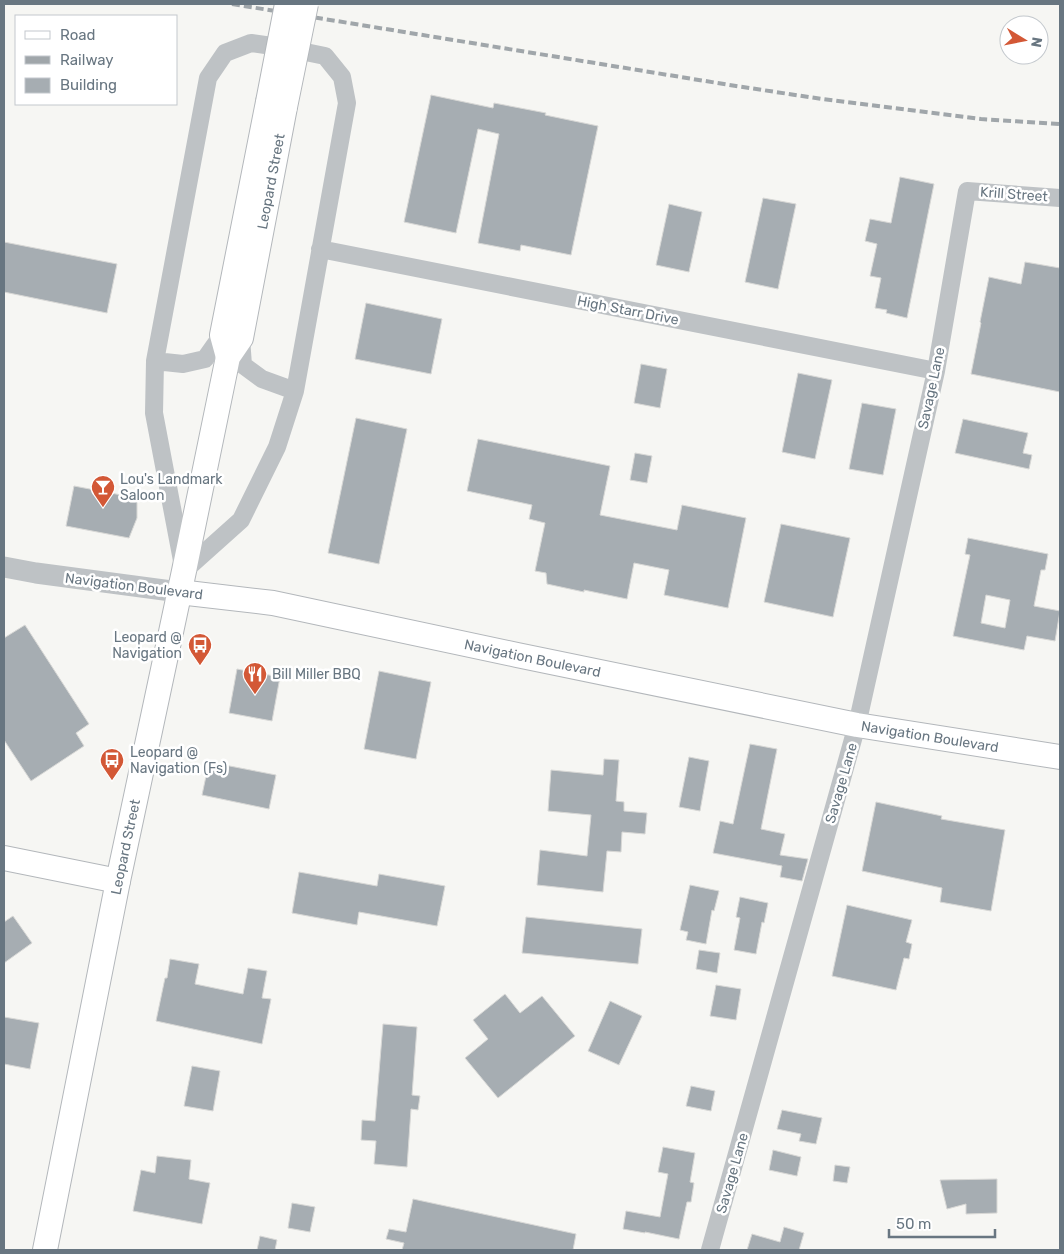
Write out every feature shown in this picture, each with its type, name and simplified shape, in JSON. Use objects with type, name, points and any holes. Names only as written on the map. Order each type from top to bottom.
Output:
[{"type":"main road","name":"Leopard Street","points":[[277,105],[287,4]]},
{"type":"main road","name":"Leopard Street","points":[[45,1250],[118,881],[182,581],[277,105],[306,4]]},
{"type":"main road","name":"Navigation Boulevard","points":[[182,581],[273,604],[858,724],[1060,757]]},
{"type":"main road","points":[[4,858],[118,881]]},
{"type":"street","points":[[251,43],[325,56],[342,77],[347,103],[295,391],[277,447],[241,520],[182,581],[154,413],[155,361],[208,78],[225,53],[251,43]]},
{"type":"street","name":"Krill Street","points":[[967,191],[1060,198]]},
{"type":"street","name":"Savage Lane","points":[[710,1250],[858,724],[936,371],[967,191]]},
{"type":"street","name":"High Starr Drive","points":[[320,249],[936,371]]},
{"type":"street","points":[[155,361],[183,364],[205,359],[230,344],[243,365],[262,379],[295,391]]},
{"type":"street","name":"Navigation Boulevard","points":[[4,567],[36,573],[182,581]]},
{"type":"building","points":[[431,95],[493,108],[494,103],[598,126],[571,255],[521,245],[520,251],[478,243],[499,134],[478,129],[456,233],[404,222]]},
{"type":"building","points":[[900,177],[934,184],[907,318],[886,313],[887,310],[875,308],[881,278],[870,276],[877,244],[865,241],[870,219],[891,223]]},
{"type":"building","points":[[763,198],[796,204],[778,289],[745,282]]},
{"type":"building","points":[[669,204],[702,212],[689,272],[656,265]]},
{"type":"building","points":[[4,242],[117,264],[107,313],[4,292]]},
{"type":"building","points":[[1025,262],[1060,268],[1060,392],[971,374],[989,277],[1021,284]]},
{"type":"building","points":[[366,303],[442,319],[431,374],[355,359]]},
{"type":"building","points":[[641,364],[667,369],[660,408],[634,403]]},
{"type":"building","points":[[798,373],[832,380],[815,459],[782,452]]},
{"type":"building","points":[[862,403],[896,409],[883,475],[849,469]]},
{"type":"building","points":[[356,418],[407,429],[379,564],[328,553]]},
{"type":"building","points":[[963,419],[1028,433],[1023,453],[1032,455],[1029,469],[955,453]]},
{"type":"building","points":[[478,439],[610,466],[600,515],[677,530],[682,505],[746,518],[728,608],[664,595],[669,570],[634,563],[627,599],[547,584],[546,573],[535,571],[545,523],[529,519],[532,505],[467,491]]},
{"type":"building","points":[[635,453],[652,456],[647,483],[630,480]]},
{"type":"building","name":"Lou's Landmark Saloon","points":[[74,486],[137,498],[137,518],[129,538],[66,526]]},
{"type":"building","points":[[781,524],[850,538],[833,617],[764,602]]},
{"type":"building","points":[[968,538],[1048,554],[1045,570],[1041,570],[1034,606],[1060,611],[1055,641],[1027,636],[1024,650],[953,636],[970,555],[965,554]],"holes":[[[986,595],[1010,600],[1005,628],[981,623]]]},
{"type":"building","points":[[25,625],[89,724],[76,733],[84,746],[31,781],[4,740],[4,638]]},
{"type":"building","name":"Bill Miller BBQ","points":[[249,664],[260,666],[258,673],[280,677],[272,721],[229,713],[237,669],[247,671]]},
{"type":"building","points":[[379,671],[431,682],[416,759],[364,749]]},
{"type":"building","points":[[750,744],[777,749],[761,829],[785,834],[780,855],[808,859],[802,881],[780,877],[782,866],[713,853],[720,821],[733,824]]},
{"type":"building","points":[[689,757],[709,761],[700,811],[679,807]]},
{"type":"building","points":[[604,759],[619,760],[616,801],[624,802],[624,811],[647,813],[645,834],[622,832],[621,852],[607,851],[603,892],[537,885],[540,850],[587,856],[591,815],[548,811],[551,770],[603,775]]},
{"type":"building","points":[[209,762],[276,775],[269,809],[202,795]]},
{"type":"building","points":[[876,802],[942,816],[941,819],[1005,830],[991,911],[940,902],[942,888],[862,871]]},
{"type":"building","points":[[299,872],[377,886],[379,874],[445,886],[437,926],[359,912],[357,925],[292,913]]},
{"type":"building","points":[[690,885],[719,891],[714,911],[712,910],[706,944],[686,940],[688,932],[680,930]]},
{"type":"building","points":[[740,897],[768,903],[756,954],[734,950],[740,918],[736,917]]},
{"type":"building","points":[[847,905],[912,920],[906,942],[912,944],[909,959],[904,958],[896,990],[832,976]]},
{"type":"building","points":[[13,916],[32,943],[4,963],[4,922]]},
{"type":"building","points":[[526,917],[642,929],[638,964],[522,953]]},
{"type":"building","points":[[699,950],[720,953],[717,973],[696,969]]},
{"type":"building","points":[[170,959],[199,964],[195,984],[243,994],[248,968],[267,971],[262,998],[271,999],[262,1044],[156,1021]]},
{"type":"building","points":[[716,985],[741,989],[736,1020],[710,1016]]},
{"type":"building","points":[[505,994],[520,1013],[542,996],[575,1036],[498,1098],[465,1058],[488,1039],[473,1020]]},
{"type":"building","points":[[610,1001],[642,1016],[619,1065],[588,1051]]},
{"type":"building","points":[[4,1017],[39,1023],[30,1069],[4,1064]]},
{"type":"building","points":[[383,1024],[417,1027],[412,1095],[420,1096],[418,1110],[411,1109],[407,1167],[374,1164],[376,1141],[361,1140],[362,1120],[375,1121]]},
{"type":"building","points":[[192,1066],[220,1071],[213,1111],[184,1106]]},
{"type":"building","points":[[691,1086],[715,1091],[711,1111],[686,1106]]},
{"type":"building","points":[[782,1110],[822,1118],[816,1144],[799,1141],[801,1134],[777,1129]]},
{"type":"building","points":[[663,1147],[695,1153],[690,1182],[694,1183],[691,1202],[687,1202],[679,1239],[623,1229],[626,1211],[660,1217],[668,1174],[658,1172]]},
{"type":"building","points":[[773,1150],[801,1157],[797,1176],[769,1170]]},
{"type":"building","points":[[157,1156],[191,1160],[189,1179],[210,1183],[202,1224],[133,1211],[141,1170],[155,1173]]},
{"type":"building","points":[[835,1165],[850,1167],[847,1183],[833,1181]]},
{"type":"building","points":[[997,1179],[997,1213],[966,1214],[966,1204],[947,1209],[940,1180]]},
{"type":"building","points":[[413,1199],[576,1234],[573,1250],[402,1250],[404,1243],[386,1239],[389,1229],[406,1232]]},
{"type":"building","points":[[292,1203],[315,1207],[310,1232],[288,1228]]},
{"type":"building","points":[[784,1227],[804,1233],[799,1250],[747,1250],[752,1234],[780,1242]]},
{"type":"building","points":[[260,1236],[277,1240],[275,1250],[257,1250]]},
{"type":"railway","points":[[232,4],[822,99],[981,119],[1060,124]]},
{"type":"place","name":"Lou's Landmark Saloon","points":[[103,508]]},
{"type":"place","name":"Leopard @ Navigation","points":[[200,666]]},
{"type":"place","name":"Bill Miller BBQ","points":[[255,695]]},
{"type":"place","name":"Leopard @ Navigation (Fs)","points":[[112,781]]}]
